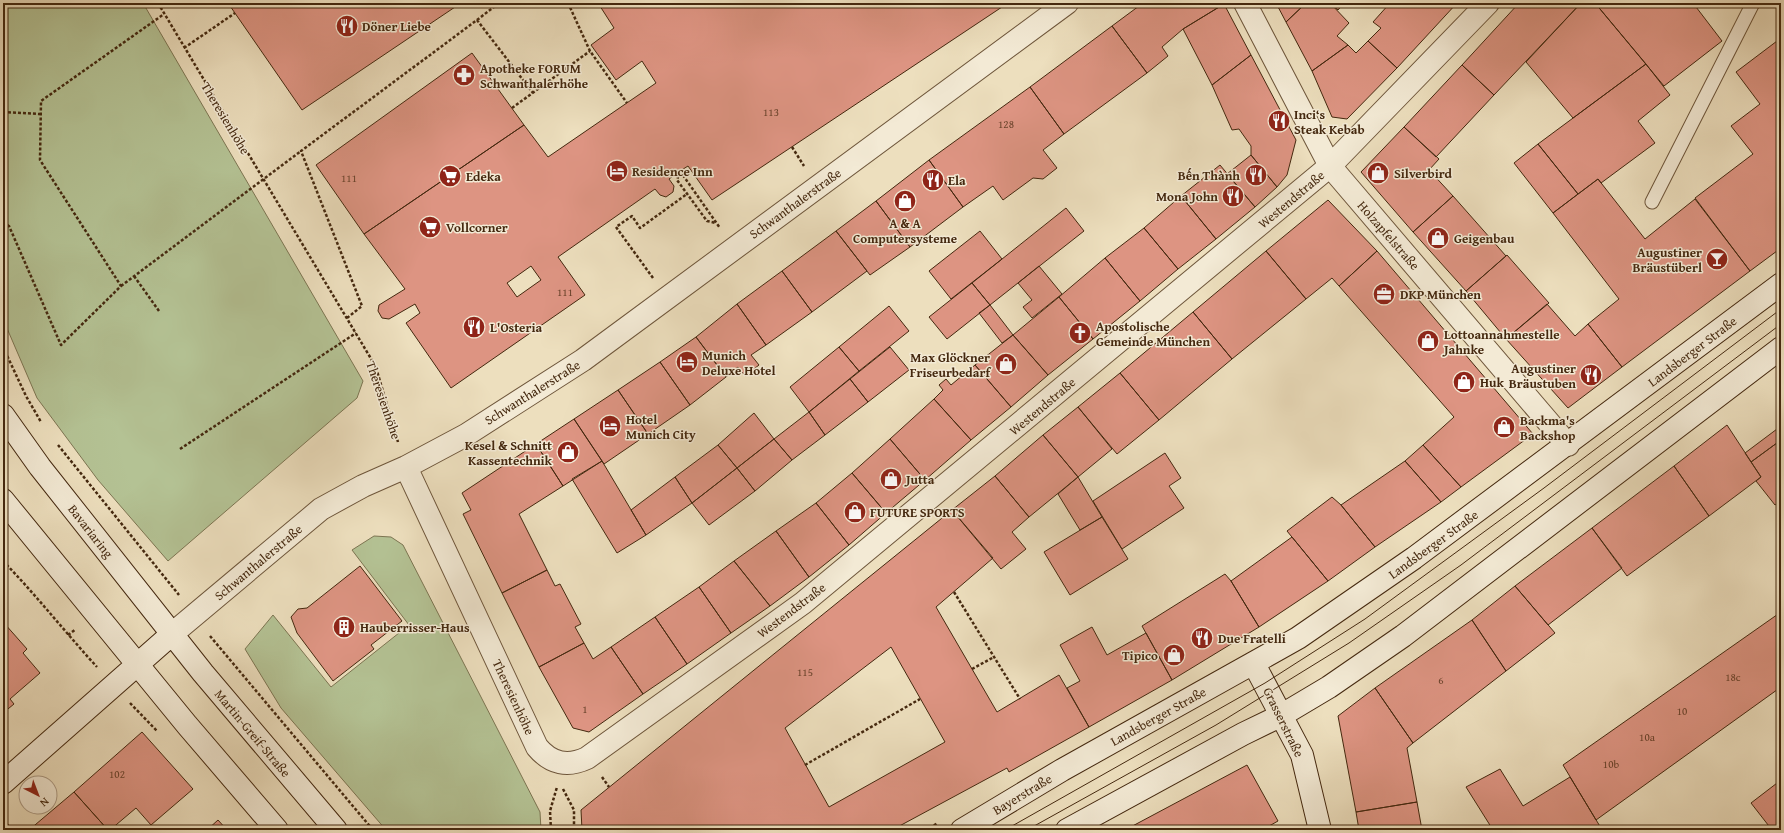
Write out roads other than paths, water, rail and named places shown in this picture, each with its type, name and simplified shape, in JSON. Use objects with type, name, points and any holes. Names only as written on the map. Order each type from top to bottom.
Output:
[{"type":"street","name":"Schwanthalerstraße","points":[[3,783],[137,664],[321,509],[362,486],[406,467],[466,434],[583,360],[1067,3]]},
{"type":"street","name":"Holzapfelstraße","points":[[1245,3],[1330,166],[1568,445]]},
{"type":"street","name":"Westendstraße","points":[[561,771],[587,758],[803,603],[1330,166],[1488,3]]},
{"type":"street","name":"Landsberger Straße","points":[[1062,770],[1254,664],[1298,638],[1414,558],[1568,445],[1781,284]]},
{"type":"street","points":[[1072,827],[1282,715],[1329,687],[1403,636],[1781,348]]},
{"type":"street","name":"Bavariaring","points":[[7,422],[172,634]]},
{"type":"street","name":"Theresienhöhe","points":[[406,467],[537,747],[561,771]]},
{"type":"street","points":[[3,500],[137,664],[277,830]]},
{"type":"street","name":"Martin-Greif-Straße","points":[[172,634],[203,673],[336,830]]},
{"type":"street","name":"Grasserstraße","points":[[1254,664],[1302,755],[1320,830]]},
{"type":"street","name":"Bayerstraße","points":[[962,830],[1062,770]]},
{"type":"lane","points":[[1652,202],[1753,3]]},
{"type":"tram line","points":[[1005,830],[1265,683],[1365,619],[1544,488],[1781,309]]},
{"type":"tram line","points":[[1027,830],[1216,725],[1349,643],[1461,565],[1781,324]]},
{"type":"place","name":"Döner Liebe","points":[[347,26]]},
{"type":"place","name":"Apotheke FORUM Schwanthalerhöhe","points":[[464,75]]},
{"type":"place","name":"Inci‘s Steak Kebab","points":[[1279,121]]},
{"type":"place","name":"Residence Inn","points":[[617,171]]},
{"type":"place","name":"Silverbird","points":[[1378,173]]},
{"type":"place","name":"Bến Thành","points":[[1256,175]]},
{"type":"place","name":"Edeka","points":[[450,176]]},
{"type":"place","name":"Ela","points":[[933,180]]},
{"type":"place","name":"Mona John","points":[[1233,196]]},
{"type":"place","name":"A & A Computersysteme","points":[[905,201]]},
{"type":"place","name":"Vollcorner","points":[[430,227]]},
{"type":"place","name":"Geigenbau","points":[[1438,238]]},
{"type":"place","name":"Augustiner Bräustüberl","points":[[1717,259]]},
{"type":"place","name":"DKP München","points":[[1384,294]]},
{"type":"place","name":"L'Osteria","points":[[474,327]]},
{"type":"place","name":"Apostolische Gemeinde München","points":[[1080,333]]},
{"type":"place","name":"Lottoannahmestelle Jahnke","points":[[1428,341]]},
{"type":"place","name":"Munich Deluxe Hotel","points":[[687,362]]},
{"type":"place","name":"Max Glöckner Friseurbedarf","points":[[1006,364]]},
{"type":"place","name":"Augustiner Bräustuben","points":[[1591,375]]},
{"type":"place","name":"Huk","points":[[1464,382]]},
{"type":"place","name":"Hotel Munich City","points":[[610,426]]},
{"type":"place","name":"Backma's Backshop","points":[[1504,427]]},
{"type":"place","name":"Kesel & Schnitt Kassentechnik","points":[[568,452]]},
{"type":"place","name":"Jutta","points":[[891,479]]},
{"type":"place","name":"FUTURE SPORTS","points":[[855,512]]},
{"type":"place","name":"Hauberrisser-Haus","points":[[344,627]]},
{"type":"place","name":"Due Fratelli","points":[[1202,638]]},
{"type":"place","name":"Tipico","points":[[1174,655]]}]
